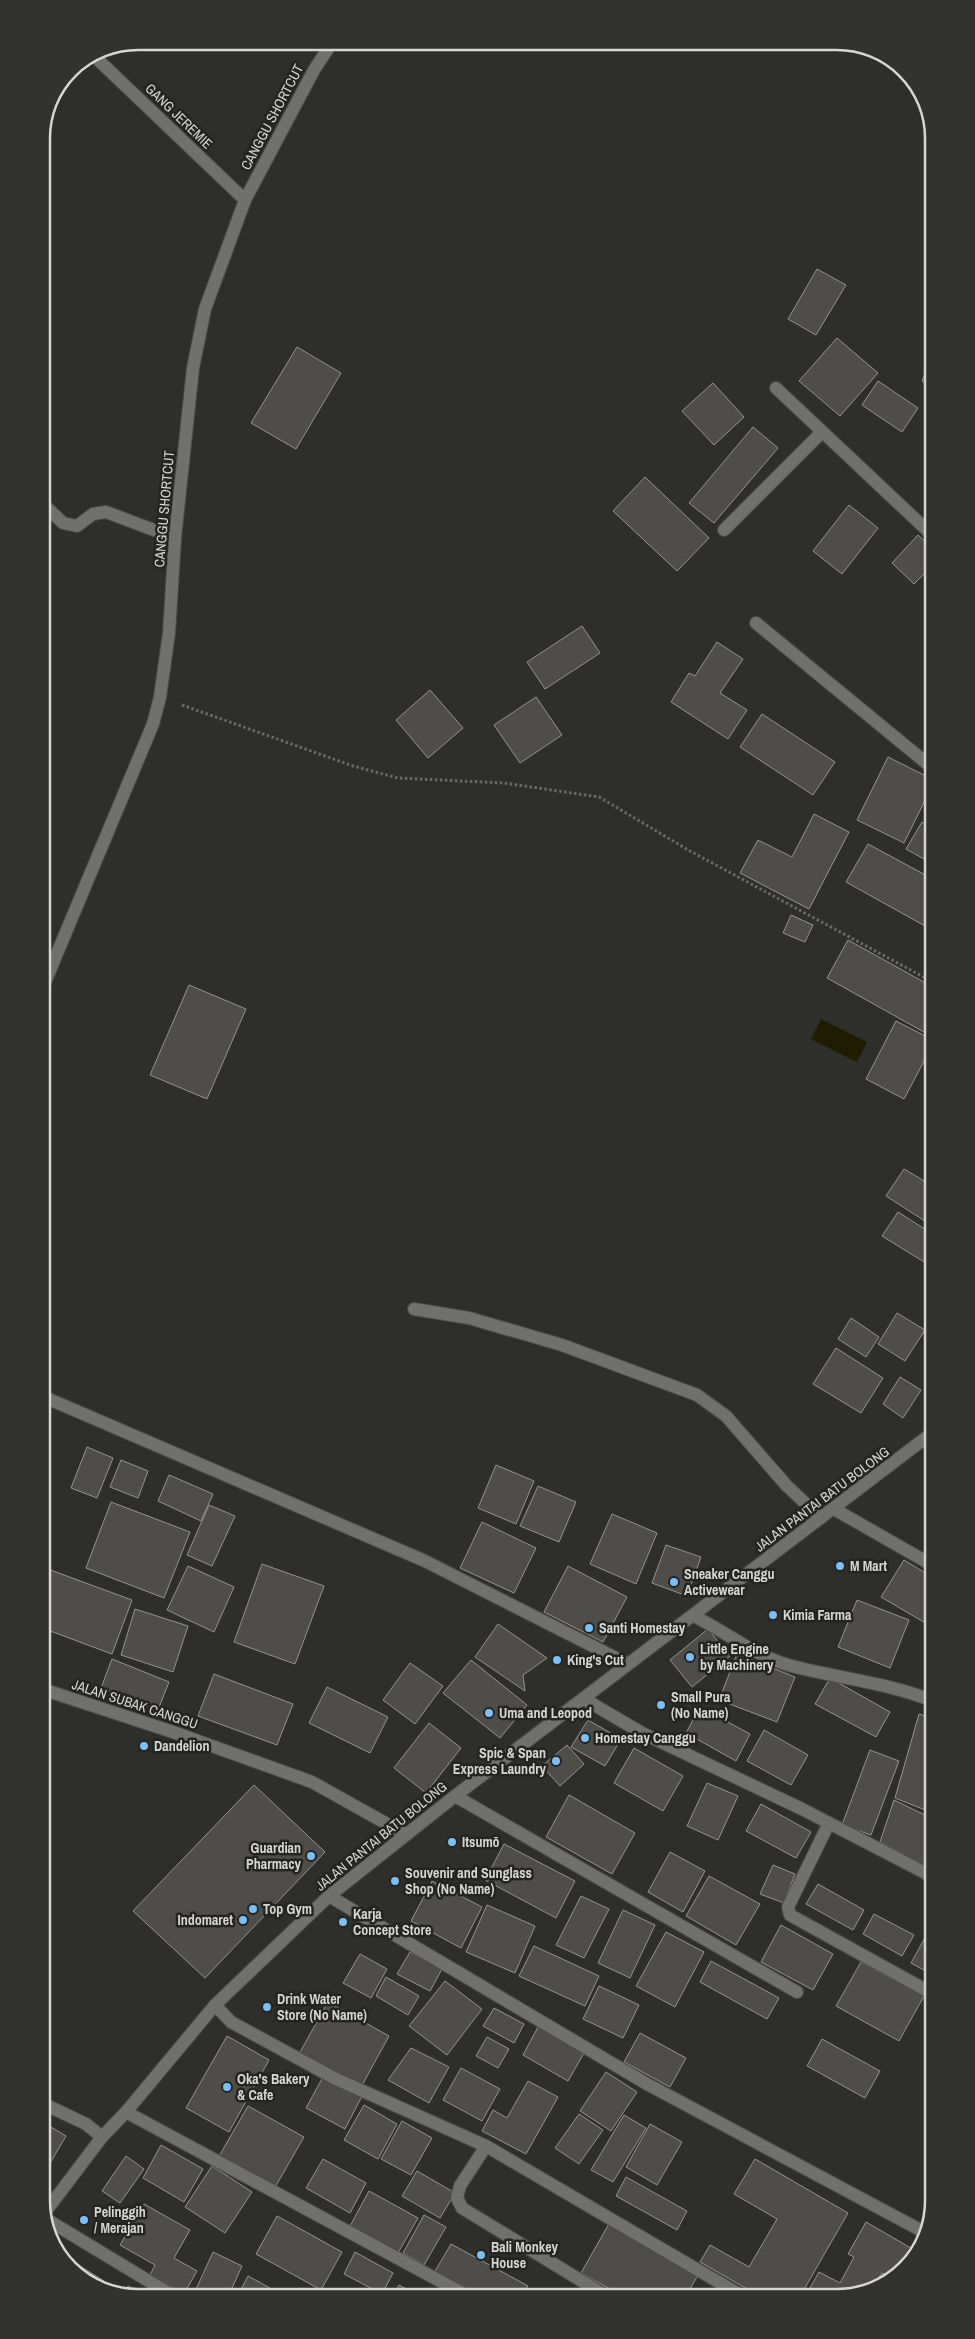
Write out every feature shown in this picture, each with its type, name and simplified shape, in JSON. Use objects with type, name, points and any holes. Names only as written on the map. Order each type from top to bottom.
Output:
[{"type":"street","name":"CANGGU SHORTCUT","points":[[50,970],[153,724],[160,697],[170,633],[175,538],[192,368],[205,309],[245,200],[314,70],[327,50]]},
{"type":"street","name":"GANG JEREMIE","points":[[98,60],[245,200]]},
{"type":"street","points":[[776,388],[925,528]]},
{"type":"street","points":[[724,530],[822,432]]},
{"type":"street","points":[[50,510],[63,523],[78,526],[93,514],[106,512],[175,538]]},
{"type":"street","points":[[756,623],[925,762]]},
{"type":"street","points":[[414,1309],[469,1318],[562,1345],[697,1395],[726,1416],[787,1486],[821,1518]]},
{"type":"street","points":[[50,1400],[425,1561],[628,1664]]},
{"type":"street","name":"JALAN PANTAI BATU BOLONG","points":[[50,2205],[102,2137],[126,2112],[215,2005],[330,1896],[405,1834],[925,1438]]},
{"type":"street","points":[[834,1509],[925,1562]]},
{"type":"street","points":[[694,1616],[770,1658],[788,1665],[898,1689],[925,1699]]},
{"type":"street","name":"JALAN SUBAK CANGGU","points":[[50,1692],[173,1732],[312,1782],[405,1834]]},
{"type":"street","points":[[584,1699],[642,1733],[829,1823],[925,1872]]},
{"type":"street","points":[[455,1796],[797,1992]]},
{"type":"street","points":[[829,1823],[788,1907],[790,1915],[925,1990]]},
{"type":"street","points":[[330,1896],[647,2084],[920,2230]]},
{"type":"street","points":[[215,2005],[231,2022],[336,2079],[486,2146],[730,2289]]},
{"type":"street","points":[[50,2107],[86,2124],[102,2137]]},
{"type":"street","points":[[126,2112],[455,2289]]},
{"type":"street","points":[[486,2146],[460,2186],[457,2198],[462,2208],[596,2289]]},
{"type":"street","points":[[53,2223],[163,2289]]},
{"type":"path","points":[[160,697],[353,766],[398,778],[504,783],[599,797],[690,851],[925,978]]},
{"type":"shaded area","points":[[821,1019],[867,1042],[857,1062],[811,1039]]},
{"type":"building","points":[[817,269],[846,285],[816,335],[788,319]]},
{"type":"building","points":[[837,338],[878,373],[840,416],[799,381]]},
{"type":"building","points":[[297,347],[341,373],[296,449],[251,423]]},
{"type":"building","points":[[878,381],[918,408],[902,432],[862,405]]},
{"type":"building","points":[[713,383],[744,417],[714,445],[682,411]]},
{"type":"building","points":[[753,427],[778,448],[714,523],[689,503]]},
{"type":"building","points":[[645,477],[709,538],[677,571],[613,511]]},
{"type":"building","points":[[849,505],[878,528],[842,574],[813,551]]},
{"type":"building","points":[[918,535],[925,541],[925,573],[914,584],[892,563]]},
{"type":"building","points":[[582,626],[600,653],[545,689],[527,662]]},
{"type":"building","points":[[717,642],[743,659],[720,693],[747,710],[728,739],[671,702],[689,673],[695,676]]},
{"type":"building","points":[[430,690],[463,728],[428,758],[396,720]]},
{"type":"building","points":[[536,697],[562,735],[520,763],[494,725]]},
{"type":"building","points":[[762,714],[835,762],[813,795],[740,747]]},
{"type":"building","points":[[888,757],[925,776],[925,800],[904,843],[857,820]]},
{"type":"building","points":[[814,814],[849,832],[809,909],[740,873],[758,840],[792,857]]},
{"type":"building","points":[[922,822],[925,824],[925,860],[906,849]]},
{"type":"building","points":[[868,844],[925,875],[925,926],[846,882]]},
{"type":"building","points":[[791,915],[813,925],[805,942],[783,933]]},
{"type":"building","points":[[848,940],[925,983],[925,1033],[827,978]]},
{"type":"building","points":[[189,985],[246,1009],[207,1099],[150,1075]]},
{"type":"building","points":[[896,1021],[925,1036],[925,1059],[904,1099],[866,1079]]},
{"type":"building","points":[[904,1169],[925,1181],[925,1221],[886,1196]]},
{"type":"building","points":[[898,1212],[925,1229],[925,1263],[882,1236]]},
{"type":"building","points":[[897,1313],[925,1330],[905,1361],[878,1344]]},
{"type":"building","points":[[851,1318],[879,1337],[866,1357],[838,1339]]},
{"type":"building","points":[[836,1348],[883,1378],[861,1413],[813,1384]]},
{"type":"building","points":[[900,1377],[921,1390],[903,1418],[883,1404]]},
{"type":"building","points":[[87,1447],[113,1458],[97,1498],[71,1488]]},
{"type":"building","points":[[121,1460],[148,1471],[138,1498],[110,1487]]},
{"type":"building","points":[[496,1465],[534,1481],[516,1524],[478,1508]]},
{"type":"building","points":[[169,1475],[213,1494],[201,1521],[158,1501]]},
{"type":"building","points":[[538,1486],[576,1502],[559,1542],[520,1526]]},
{"type":"building","points":[[111,1502],[190,1532],[164,1598],[86,1568]]},
{"type":"building","points":[[209,1505],[235,1516],[212,1566],[187,1555]]},
{"type":"building","points":[[612,1514],[657,1533],[636,1584],[590,1564]]},
{"type":"building","points":[[482,1522],[536,1548],[514,1593],[460,1568]]},
{"type":"building","points":[[666,1545],[701,1557],[687,1596],[652,1583]]},
{"type":"building","points":[[904,1560],[925,1573],[925,1623],[881,1597]]},
{"type":"building","points":[[262,1564],[324,1586],[295,1664],[234,1642]]},
{"type":"building","points":[[188,1566],[234,1587],[214,1632],[167,1610]]},
{"type":"building","points":[[568,1566],[627,1597],[603,1642],[544,1612]]},
{"type":"building","points":[[50,1570],[132,1600],[112,1654],[50,1631]]},
{"type":"building","points":[[857,1600],[909,1620],[890,1668],[838,1647]]},
{"type":"building","points":[[135,1609],[188,1626],[173,1672],[121,1655]]},
{"type":"building","points":[[498,1624],[547,1658],[523,1675],[525,1691],[475,1657]]},
{"type":"building","points":[[708,1629],[730,1656],[692,1687],[670,1660]]},
{"type":"building","points":[[737,1654],[795,1677],[777,1722],[719,1700]]},
{"type":"building","points":[[112,1659],[169,1682],[158,1710],[101,1688]]},
{"type":"building","points":[[471,1660],[527,1705],[500,1738],[443,1693]]},
{"type":"building","points":[[410,1663],[443,1686],[415,1724],[383,1700]]},
{"type":"building","points":[[214,1674],[293,1704],[277,1745],[198,1716]]},
{"type":"building","points":[[830,1678],[890,1712],[876,1737],[815,1704]]},
{"type":"building","points":[[327,1687],[388,1717],[370,1753],[309,1723]]},
{"type":"building","points":[[700,1707],[750,1734],[736,1761],[686,1733]]},
{"type":"building","points":[[919,1714],[925,1716],[925,1810],[895,1798]]},
{"type":"building","points":[[588,1720],[621,1739],[605,1766],[571,1747]]},
{"type":"building","points":[[429,1723],[461,1748],[426,1793],[394,1768]]},
{"type":"building","points":[[764,1730],[808,1755],[791,1785],[747,1761]]},
{"type":"building","points":[[567,1745],[584,1764],[560,1786],[542,1766]]},
{"type":"building","points":[[634,1748],[683,1776],[663,1811],[614,1783]]},
{"type":"building","points":[[870,1750],[899,1761],[871,1835],[842,1825]]},
{"type":"building","points":[[707,1783],[738,1796],[718,1840],[687,1826]]},
{"type":"building","points":[[254,1785],[325,1852],[205,1978],[133,1911]]},
{"type":"building","points":[[569,1795],[635,1833],[612,1874],[546,1837]]},
{"type":"building","points":[[894,1800],[925,1815],[925,1866],[880,1842]]},
{"type":"building","points":[[761,1804],[811,1832],[796,1858],[746,1831]]},
{"type":"building","points":[[504,1844],[575,1881],[556,1918],[485,1880]]},
{"type":"building","points":[[670,1852],[705,1871],[683,1912],[648,1892]]},
{"type":"building","points":[[773,1865],[795,1874],[784,1903],[760,1894]]},
{"type":"building","points":[[709,1876],[760,1904],[736,1945],[686,1916]]},
{"type":"building","points":[[432,1881],[482,1907],[461,1948],[411,1921]]},
{"type":"building","points":[[818,1884],[864,1910],[853,1930],[806,1904]]},
{"type":"building","points":[[581,1896],[609,1909],[584,1958],[556,1945]]},
{"type":"building","points":[[487,1905],[535,1926],[515,1973],[466,1952]]},
{"type":"building","points":[[623,1910],[655,1925],[630,1978],[598,1963]]},
{"type":"building","points":[[874,1914],[914,1935],[902,1956],[863,1934]]},
{"type":"building","points":[[781,1925],[833,1954],[813,1990],[761,1962]]},
{"type":"building","points":[[666,1932],[704,1952],[675,2007],[636,1986]]},
{"type":"building","points":[[925,1938],[925,1971],[911,1963]]},
{"type":"building","points":[[534,1946],[599,1976],[585,2006],[519,1976]]},
{"type":"building","points":[[410,1952],[442,1969],[430,1991],[397,1974]]},
{"type":"building","points":[[360,1954],[387,1969],[371,1998],[343,1983]]},
{"type":"building","points":[[711,1961],[779,1998],[767,2019],[700,1982]]},
{"type":"building","points":[[861,1962],[924,1996],[899,2041],[836,2006]]},
{"type":"building","points":[[386,1977],[419,1996],[408,2015],[376,1996]]},
{"type":"building","points":[[445,1981],[482,2009],[447,2055],[409,2026]]},
{"type":"building","points":[[599,1986],[639,2005],[623,2038],[583,2019]]},
{"type":"building","points":[[328,2002],[389,2036],[360,2089],[299,2054]]},
{"type":"building","points":[[494,2008],[524,2024],[514,2043],[483,2026]]},
{"type":"building","points":[[538,2027],[584,2053],[568,2081],[523,2055]]},
{"type":"building","points":[[640,2033],[686,2058],[670,2087],[624,2062]]},
{"type":"building","points":[[227,2036],[269,2060],[229,2132],[186,2108]]},
{"type":"building","points":[[487,2037],[509,2049],[498,2068],[476,2056]]},
{"type":"building","points":[[822,2039],[880,2071],[865,2098],[807,2066]]},
{"type":"building","points":[[411,2048],[449,2067],[429,2103],[388,2080]]},
{"type":"building","points":[[461,2068],[500,2089],[482,2121],[443,2100]]},
{"type":"building","points":[[606,2072],[637,2092],[611,2131],[580,2111]]},
{"type":"building","points":[[324,2075],[362,2096],[345,2129],[306,2108]]},
{"type":"building","points":[[528,2081],[558,2097],[526,2154],[482,2131],[493,2110],[507,2118]]},
{"type":"building","points":[[364,2105],[397,2124],[378,2159],[344,2140]]},
{"type":"building","points":[[248,2106],[304,2137],[274,2189],[218,2158]]},
{"type":"building","points":[[579,2114],[603,2130],[579,2164],[555,2148]]},
{"type":"building","points":[[624,2115],[646,2128],[613,2182],[591,2170]]},
{"type":"building","points":[[402,2121],[432,2138],[411,2175],[381,2159]]},
{"type":"building","points":[[650,2124],[682,2142],[657,2185],[626,2167]]},
{"type":"building","points":[[50,2126],[66,2136],[50,2163]]},
{"type":"building","points":[[161,2145],[203,2169],[184,2202],[143,2178]]},
{"type":"building","points":[[126,2156],[144,2169],[120,2203],[102,2191]]},
{"type":"building","points":[[323,2159],[366,2183],[350,2213],[306,2188]]},
{"type":"building","points":[[755,2159],[848,2213],[804,2289],[747,2289],[700,2262],[710,2245],[749,2267],[777,2219],[734,2194]]},
{"type":"building","points":[[212,2166],[252,2192],[225,2233],[185,2207]]},
{"type":"building","points":[[417,2171],[455,2193],[440,2218],[402,2196]]},
{"type":"building","points":[[626,2177],[687,2211],[677,2230],[616,2196]]},
{"type":"building","points":[[369,2191],[418,2218],[398,2253],[350,2226]]},
{"type":"building","points":[[144,2204],[190,2230],[174,2258],[197,2271],[187,2289],[175,2289],[150,2275],[155,2265],[120,2245]]},
{"type":"building","points":[[424,2215],[446,2227],[424,2265],[403,2253]]},
{"type":"building","points":[[277,2216],[342,2252],[322,2289],[256,2254]]},
{"type":"building","points":[[610,2222],[700,2272],[690,2289],[610,2289],[581,2273]]},
{"type":"building","points":[[866,2222],[911,2248],[891,2271],[885,2275],[882,2273],[878,2278],[866,2284],[838,2289],[809,2289],[819,2272],[840,2283],[854,2257],[848,2254]]},
{"type":"building","points":[[451,2244],[528,2286],[526,2289],[463,2289],[434,2273]]},
{"type":"building","points":[[213,2252],[242,2266],[232,2289],[196,2289]]},
{"type":"building","points":[[355,2252],[393,2273],[385,2289],[372,2289],[344,2274]]},
{"type":"building","points":[[77,2264],[104,2281],[84,2271]]},
{"type":"building","points":[[248,2276],[270,2288],[269,2289],[241,2289]]},
{"type":"building","points":[[399,2285],[406,2289],[397,2289]]},
{"type":"place","name":"M Mart","points":[[840,1566]]},
{"type":"place","name":"Sneaker Canggu Activewear","points":[[674,1582]]},
{"type":"place","name":"Kimia Farma","points":[[773,1615]]},
{"type":"place","name":"Santi Homestay","points":[[589,1628]]},
{"type":"place","name":"Little Engine by Machinery","points":[[690,1657]]},
{"type":"place","name":"King's Cut","points":[[557,1660]]},
{"type":"place","name":"Small Pura (No Name)","points":[[661,1705]]},
{"type":"place","name":"Uma and Leopod","points":[[489,1713]]},
{"type":"place","name":"Homestay Canggu","points":[[585,1738]]},
{"type":"place","name":"Dandelion","points":[[144,1746]]},
{"type":"place","name":"Spic & Span Express Laundry","points":[[556,1761]]},
{"type":"place","name":"Itsumō","points":[[452,1842]]},
{"type":"place","name":"Guardian Pharmacy","points":[[311,1856]]},
{"type":"place","name":"Souvenir and Sunglass Shop (No Name)","points":[[395,1881]]},
{"type":"place","name":"Top Gym","points":[[253,1909]]},
{"type":"place","name":"Indomaret","points":[[243,1920]]},
{"type":"place","name":"Karja Concept Store","points":[[343,1922]]},
{"type":"place","name":"Drink Water Store (No Name)","points":[[267,2007]]},
{"type":"place","name":"Oka's Bakery & Cafe","points":[[227,2087]]},
{"type":"place","name":"Pelinggih / Merajan","points":[[84,2220]]},
{"type":"place","name":"Bali Monkey House","points":[[481,2255]]}]
